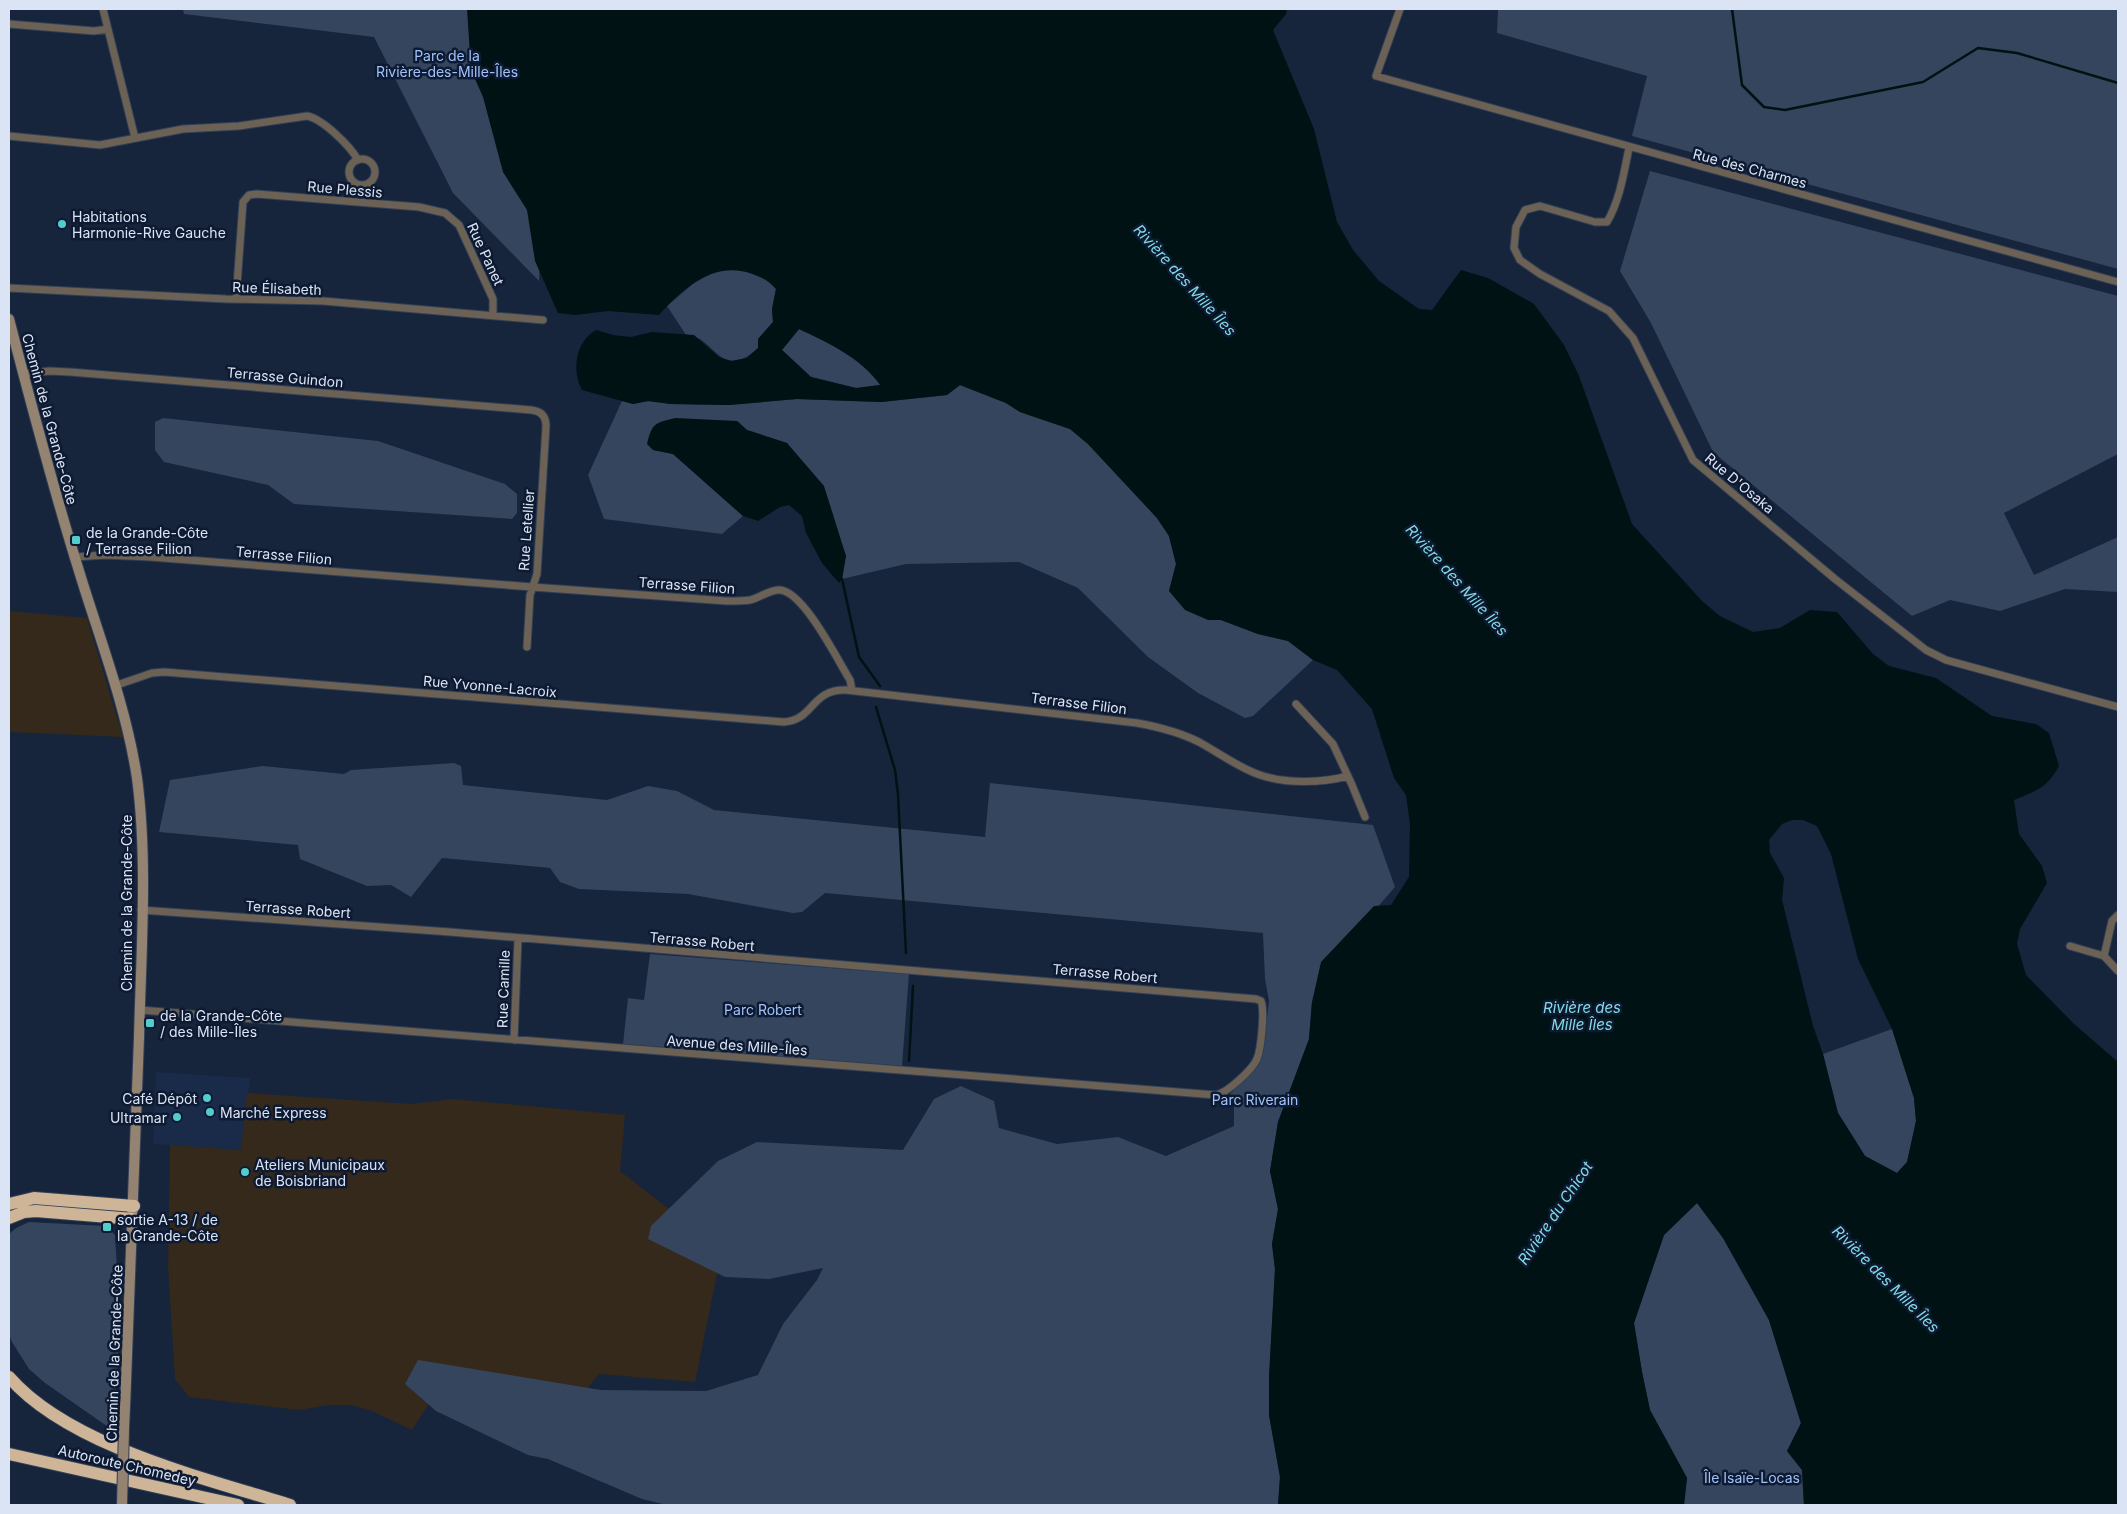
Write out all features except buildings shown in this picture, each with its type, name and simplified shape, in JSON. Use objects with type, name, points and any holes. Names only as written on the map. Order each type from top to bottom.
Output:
[{"type":"highway","points":[[9,1204],[34,1198],[134,1206]]},
{"type":"highway","points":[[9,1218],[24,1212],[36,1211],[133,1219]]},
{"type":"highway","points":[[9,1377],[28,1396],[46,1410],[107,1442],[164,1465],[290,1505]]},
{"type":"highway","name":"Autoroute Chomedey","points":[[9,1454],[238,1505]]},
{"type":"main road","name":"Chemin de la Grande-Côte","points":[[9,319],[75,557],[117,685],[129,735],[139,801],[142,848],[140,1010],[122,1505]]},
{"type":"street","points":[[103,9],[135,138]]},
{"type":"street","name":"Rue des Charmes","points":[[1400,9],[1376,76],[2118,282]]},
{"type":"street","points":[[9,24],[94,31],[108,29]]},
{"type":"street","points":[[9,136],[100,146],[188,128],[239,126],[307,116],[316,119],[349,147],[358,160]]},
{"type":"street","name":"Rue D'Osaka","points":[[1630,148],[1618,196],[1607,222],[1595,222],[1540,206],[1525,210],[1516,227],[1514,248],[1520,260],[1540,274],[1609,311],[1633,338],[1693,460],[1835,579],[1926,650],[1946,660],[2118,707]]},
{"type":"street","name":"Rue Plessis","points":[[236,299],[243,208],[247,197],[257,194],[419,208],[442,212]]},
{"type":"street","name":"Rue Panet","points":[[442,212],[451,216],[470,245],[493,299],[493,315]]},
{"type":"street","name":"Rue Élisabeth","points":[[9,288],[330,302],[543,320]]},
{"type":"street","name":"Terrasse Guindon","points":[[24,374],[55,371],[70,372],[531,410],[543,415]]},
{"type":"street","name":"Rue Letellier","points":[[527,647],[529,603],[537,574],[546,426],[543,415]]},
{"type":"street","name":"Terrasse Filion","points":[[75,557],[105,555],[150,557],[735,601],[751,600],[775,590],[781,590],[797,599],[817,625],[850,680],[852,690],[1137,723],[1183,734],[1251,771],[1268,777],[1310,781],[1348,776]]},
{"type":"street","name":"Rue Yvonne-Lacroix","points":[[117,685],[152,673],[164,672],[779,722],[789,722],[799,718],[824,694],[841,690],[852,690]]},
{"type":"street","points":[[1296,704],[1328,738],[1348,776],[1365,817]]},
{"type":"street","name":"Terrasse Robert","points":[[142,910],[1260,1000]]},
{"type":"street","points":[[2104,956],[2112,921],[2118,915]]},
{"type":"street","name":"Rue Camille","points":[[514,1040],[518,939]]},
{"type":"street","points":[[2070,946],[2104,956],[2118,971]]},
{"type":"street","name":"Avenue des Mille-Îles","points":[[140,1010],[1216,1095],[1231,1087],[1258,1058],[1263,1006],[1260,1000]]},
{"type":"shaded area","points":[[9,611],[87,618],[123,737],[9,732]]},
{"type":"shaded area","points":[[156,1072],[250,1078],[241,1150],[153,1144]]},
{"type":"shaded area","points":[[247,1093],[411,1104],[453,1099],[625,1115],[620,1171],[722,1250],[695,1382],[599,1374],[568,1412],[432,1399],[412,1430],[372,1411],[351,1405],[330,1405],[298,1410],[189,1397],[175,1379],[168,1267],[170,1145],[241,1150]]},
{"type":"green space","name":"Parc de la Rivière-des-Mille-Îles","points":[[183,9],[490,9],[542,217],[539,281],[453,193],[374,37],[184,14]]},
{"type":"green space","points":[[1498,9],[2118,9],[2118,269],[1632,136],[1647,76],[1497,33]]},
{"type":"green space","points":[[1650,171],[2118,296],[2118,454],[2004,513],[2034,575],[2118,537],[2118,592],[2065,589],[2000,611],[1950,600],[1912,616],[1713,452],[1651,323],[1620,271]]},
{"type":"green space","points":[[739,269],[768,280],[776,289],[772,309],[773,322],[758,339],[758,348],[745,357],[734,361],[718,355],[696,337],[686,335],[667,306],[694,283],[718,270]]},
{"type":"green space","points":[[799,329],[854,359],[873,375],[881,385],[856,388],[811,377],[782,350]]},
{"type":"green space","points":[[960,385],[1006,403],[1020,412],[1070,429],[1088,444],[1157,518],[1169,536],[1176,564],[1169,591],[1208,620],[1221,620],[1258,634],[1288,641],[1313,660],[1253,716],[1245,718],[1198,693],[1148,657],[1078,588],[1019,562],[906,564],[842,579],[846,555],[787,443],[747,430],[737,421],[653,450],[673,454],[743,516],[722,534],[604,519],[588,475],[622,401],[633,404],[648,401],[671,404],[729,405],[797,399],[881,402],[947,395]]},
{"type":"green space","points":[[163,418],[378,441],[505,484],[517,494],[517,513],[512,519],[294,504],[268,485],[164,462],[155,450],[155,422]]},
{"type":"green space","name":"Parc Riverain","points":[[454,763],[461,766],[463,785],[607,800],[648,786],[677,791],[714,810],[985,837],[990,783],[1373,825],[1395,887],[1348,941],[1312,1002],[1309,1039],[1278,1122],[1270,1171],[1278,1209],[1272,1244],[1275,1269],[1269,1377],[1269,1415],[1280,1477],[1278,1505],[667,1505],[642,1499],[548,1459],[528,1455],[436,1411],[405,1384],[418,1360],[601,1390],[706,1391],[758,1375],[783,1324],[817,1280],[823,1268],[769,1279],[725,1277],[648,1239],[651,1226],[718,1161],[757,1142],[903,1150],[934,1099],[961,1086],[994,1101],[999,1128],[1057,1144],[1118,1137],[1166,1156],[1234,1126],[1234,1103],[1230,1094],[1257,1067],[1263,1053],[1269,1001],[1265,979],[1263,933],[825,893],[802,912],[793,913],[688,894],[579,889],[560,882],[550,868],[442,858],[411,897],[391,885],[367,886],[300,859],[298,845],[159,832],[170,780],[263,766],[344,774],[351,770]]},
{"type":"green space","name":"Parc Robert","points":[[650,954],[909,974],[902,1066],[623,1044],[628,998],[644,1000]]},
{"type":"green space","points":[[1892,1029],[1914,1098],[1916,1121],[1907,1162],[1897,1173],[1865,1156],[1838,1113],[1823,1054]]},
{"type":"green space","name":"Île Isaïe-Locas","points":[[1697,1203],[1723,1238],[1769,1320],[1801,1424],[1787,1451],[1802,1470],[1804,1505],[1684,1505],[1687,1478],[1650,1410],[1634,1323],[1664,1235]]},
{"type":"green space","points":[[29,1222],[106,1226],[115,1235],[120,1319],[114,1431],[45,1383],[29,1369],[9,1335],[9,1234],[16,1228]]},
{"type":"water","name":"Rivière des Mille Îles","points":[[467,9],[1287,9],[1286,14],[1273,30],[1314,129],[1337,222],[1353,250],[1379,281],[1419,309],[1432,310],[1461,270],[1488,278],[1534,304],[1564,345],[1579,376],[1632,524],[1702,601],[1720,616],[1753,632],[1780,628],[1810,610],[1837,612],[1873,654],[1889,666],[1936,678],[1992,716],[2036,724],[2049,733],[2059,766],[2050,779],[2040,788],[2014,800],[2019,834],[2042,866],[2047,883],[2020,929],[2017,944],[2026,975],[2074,1024],[2118,1062],[2118,1505],[1804,1505],[1802,1470],[1787,1451],[1801,1423],[1769,1320],[1723,1238],[1697,1203],[1664,1235],[1634,1323],[1650,1410],[1687,1478],[1684,1505],[1278,1505],[1280,1477],[1269,1415],[1269,1377],[1275,1269],[1272,1244],[1278,1209],[1270,1171],[1278,1122],[1309,1039],[1312,1002],[1321,962],[1374,906],[1391,905],[1409,877],[1410,824],[1406,795],[1394,778],[1372,709],[1337,670],[1313,660],[1288,641],[1258,634],[1221,620],[1208,620],[1185,610],[1169,591],[1176,564],[1169,536],[1157,518],[1088,444],[1070,429],[1020,412],[1006,403],[960,385],[947,395],[881,402],[797,399],[729,405],[671,404],[648,401],[633,404],[582,390],[577,374],[577,357],[584,341],[596,330],[613,335],[631,337],[652,332],[694,335],[719,357],[731,361],[747,358],[758,348],[758,339],[773,322],[772,309],[776,289],[766,280],[753,274],[725,271],[713,273],[689,286],[659,315],[608,311],[575,315],[558,313],[535,261],[527,210],[503,172],[483,97],[471,70]],"holes":[[[799,329],[832,345],[854,359],[880,385],[856,388],[811,377],[782,350]],[[1792,820],[1803,820],[1817,826],[1831,854],[1858,959],[1892,1029],[1914,1098],[1916,1121],[1907,1162],[1897,1173],[1865,1156],[1838,1113],[1823,1054],[1813,1026],[1782,900],[1784,878],[1770,853],[1769,840],[1782,824]]]},
{"type":"water","points":[[675,418],[737,421],[747,430],[787,443],[824,486],[846,556],[842,579],[839,583],[822,563],[806,533],[802,516],[789,505],[780,507],[758,521],[743,516],[673,454],[653,450],[647,444],[655,425]]},
{"type":"waterway","points":[[1732,9],[1742,85],[1764,107],[1785,110],[1923,82],[1978,48],[2017,53],[2118,83]]},
{"type":"waterway","points":[[842,579],[859,657],[880,686]]},
{"type":"waterway","points":[[876,707],[895,770],[898,794],[906,953]]},
{"type":"waterway","points":[[909,1061],[913,986]]},
{"type":"place","name":"Habitations Harmonie-Rive Gauche","points":[[62,224]]},
{"type":"place","name":"de la Grande-Côte / Terrasse Filion","points":[[76,540]]},
{"type":"place","name":"de la Grande-Côte / des Mille-Îles","points":[[150,1023]]},
{"type":"place","name":"Café Dépôt","points":[[207,1098]]},
{"type":"place","name":"Marché Express","points":[[210,1112]]},
{"type":"place","name":"Ultramar","points":[[177,1117]]},
{"type":"place","name":"Ateliers Municipaux de Boisbriand","points":[[245,1172]]},
{"type":"place","name":"sortie A-13 / de la Grande-Côte","points":[[107,1227]]},
{"type":"water label","name":"Rivière du Chicot","points":[[1555,1213]]}]
